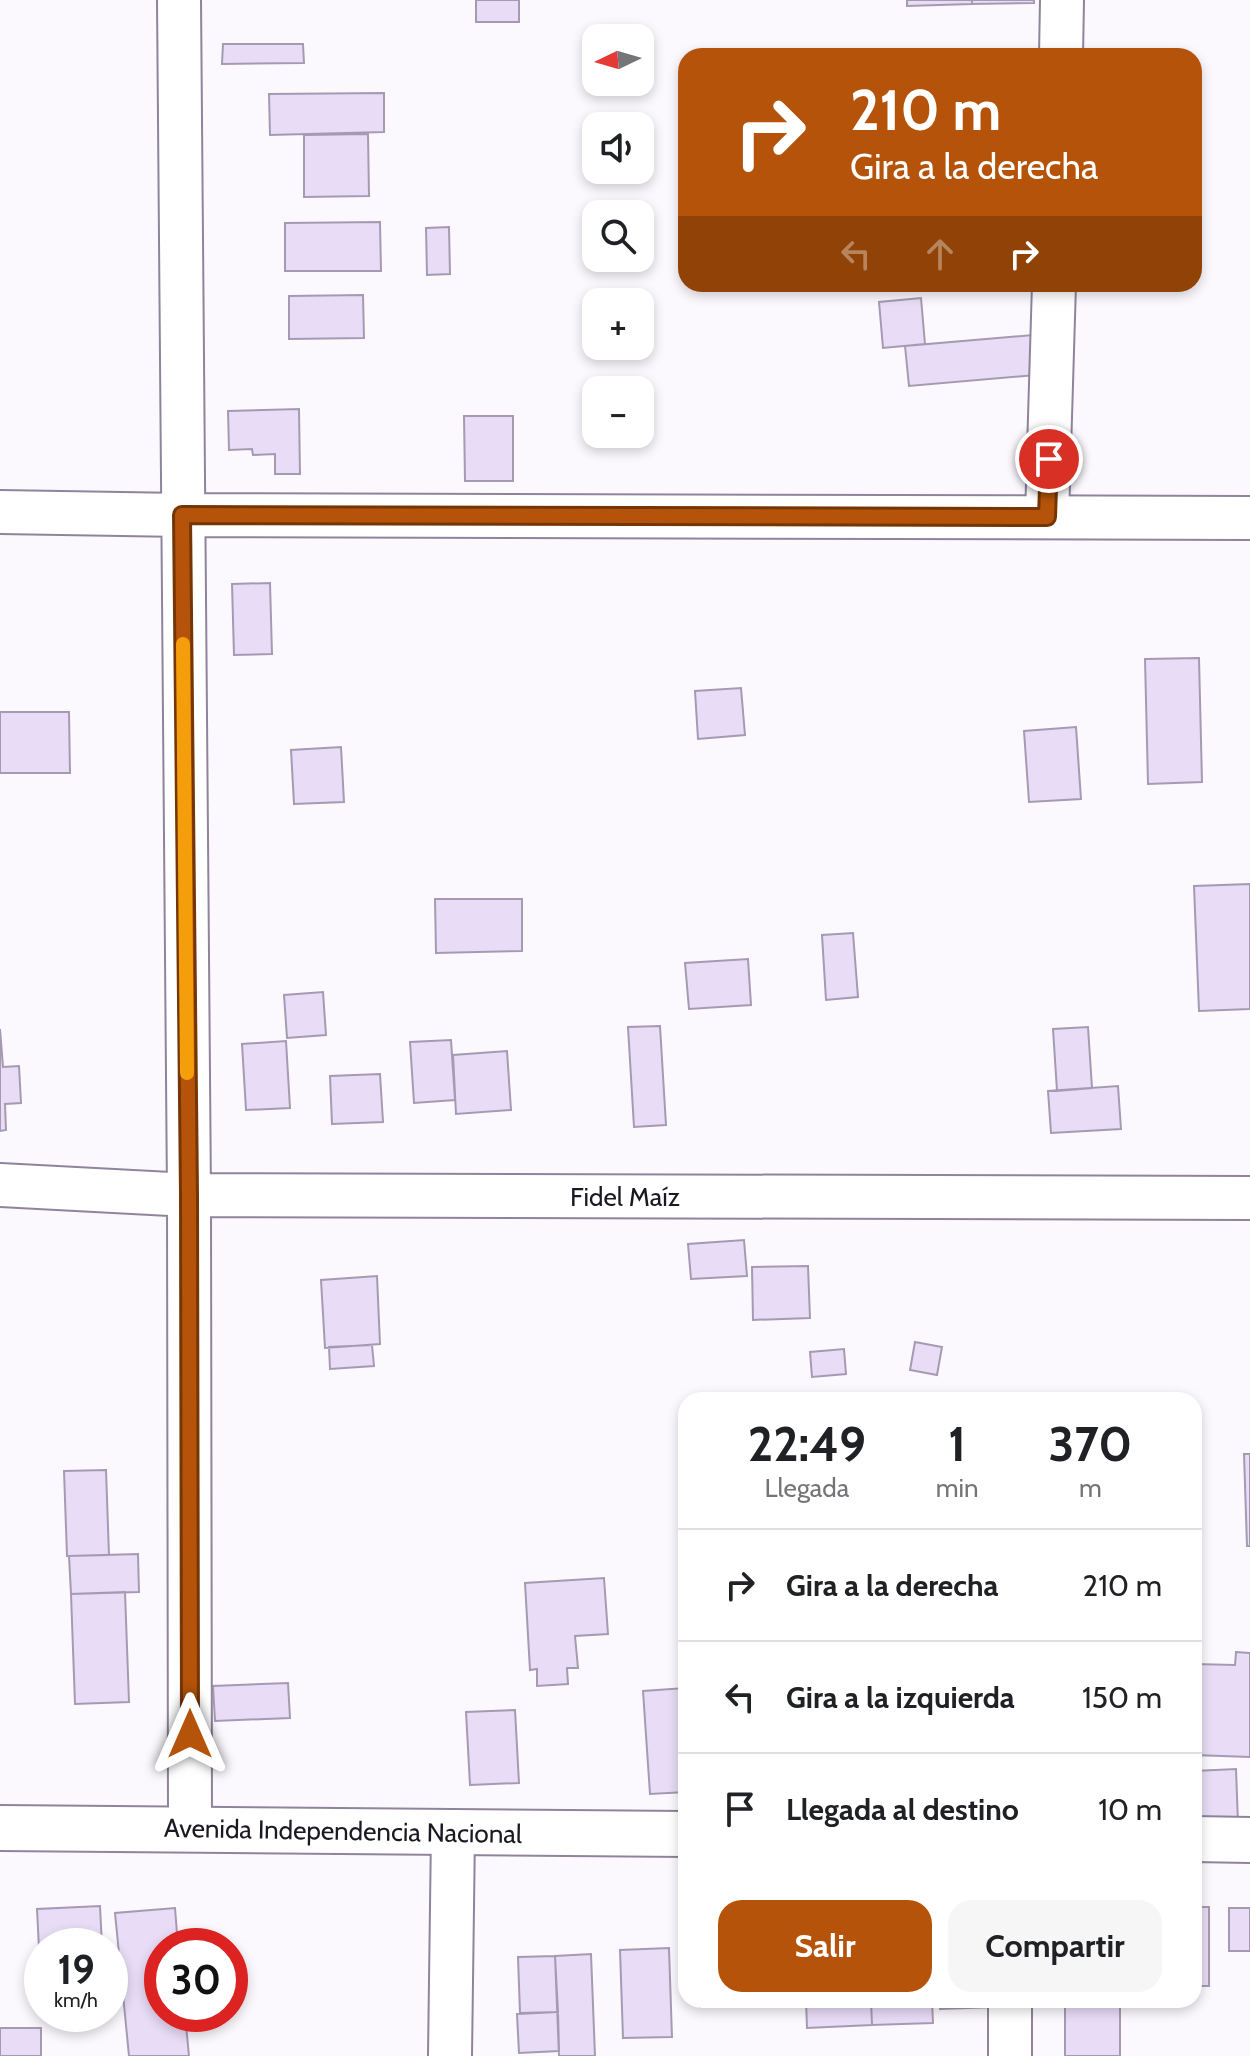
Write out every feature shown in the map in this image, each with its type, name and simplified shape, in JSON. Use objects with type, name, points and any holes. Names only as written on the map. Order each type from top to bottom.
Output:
[{"type":"main road","name":"Avenida Independencia Nacional","points":[[0,1828],[678,1834]]},
{"type":"main road","points":[[1202,1839],[1250,1840]]},
{"type":"street","points":[[179,0],[189,1195],[190,1829]]},
{"type":"street","points":[[1061,48],[1062,0]]},
{"type":"street","points":[[1047,517],[1054,292]]},
{"type":"street","points":[[0,512],[1250,518]]},
{"type":"street","name":"Fidel Maíz","points":[[0,1185],[189,1195],[1250,1198]]},
{"type":"street","points":[[450,2056],[453,1832]]},
{"type":"street","points":[[1010,2008],[1010,2056]]},
{"type":"building","points":[[476,0],[519,0],[519,22],[476,22]]},
{"type":"building","points":[[907,0],[972,0],[972,4],[907,6]]},
{"type":"building","points":[[972,0],[1034,0],[1034,3],[972,4]]},
{"type":"building","points":[[223,44],[303,44],[304,63],[222,64]]},
{"type":"building","points":[[384,93],[384,132],[270,135],[269,94]]},
{"type":"building","points":[[368,134],[369,196],[304,197],[304,135]]},
{"type":"building","points":[[380,222],[381,271],[285,271],[285,223]]},
{"type":"building","points":[[449,227],[450,274],[427,275],[426,228]]},
{"type":"building","points":[[363,295],[364,338],[289,339],[289,296]]},
{"type":"building","points":[[921,298],[925,344],[883,348],[879,302]]},
{"type":"building","points":[[1033,335],[1036,375],[909,386],[905,346]]},
{"type":"building","points":[[299,409],[300,474],[275,474],[275,454],[253,455],[252,449],[229,450],[228,411]]},
{"type":"building","points":[[464,416],[513,416],[513,481],[465,481]]},
{"type":"building","points":[[270,583],[272,654],[234,655],[232,584]]},
{"type":"building","points":[[1199,658],[1202,782],[1148,784],[1145,659]]},
{"type":"building","points":[[741,688],[745,735],[698,739],[695,691]]},
{"type":"building","points":[[0,712],[69,712],[70,773],[0,773]]},
{"type":"building","points":[[1076,727],[1081,799],[1029,802],[1024,731]]},
{"type":"building","points":[[341,747],[344,802],[294,804],[291,750]]},
{"type":"building","points":[[1250,884],[1250,1009],[1199,1011],[1194,886]]},
{"type":"building","points":[[435,899],[522,899],[522,951],[436,953]]},
{"type":"building","points":[[853,933],[858,997],[826,1000],[822,935]]},
{"type":"building","points":[[748,959],[751,1005],[689,1009],[685,963]]},
{"type":"building","points":[[323,992],[326,1035],[287,1038],[284,995]]},
{"type":"building","points":[[660,1026],[666,1125],[634,1127],[628,1027]]},
{"type":"building","points":[[1088,1027],[1092,1088],[1057,1091],[1053,1029]]},
{"type":"building","points":[[0,1029],[3,1067],[19,1066],[21,1103],[5,1104],[6,1130],[0,1131]]},
{"type":"building","points":[[451,1040],[455,1100],[414,1103],[410,1042]]},
{"type":"building","points":[[286,1041],[290,1108],[246,1110],[242,1044]]},
{"type":"building","points":[[507,1051],[511,1110],[456,1114],[453,1055]]},
{"type":"building","points":[[380,1074],[383,1122],[332,1124],[330,1076]]},
{"type":"building","points":[[1118,1086],[1121,1129],[1051,1133],[1048,1091]]},
{"type":"building","points":[[744,1240],[747,1276],[691,1279],[688,1244]]},
{"type":"building","points":[[808,1266],[810,1318],[753,1320],[752,1267]]},
{"type":"building","points":[[377,1276],[380,1344],[325,1348],[321,1280]]},
{"type":"building","points":[[915,1342],[942,1347],[937,1375],[910,1370]]},
{"type":"building","points":[[372,1345],[374,1366],[330,1369],[329,1347]]},
{"type":"building","points":[[844,1349],[846,1374],[812,1377],[810,1352]]},
{"type":"building","points":[[1244,1454],[1250,1454],[1250,1546],[1247,1546]]},
{"type":"building","points":[[106,1470],[109,1555],[67,1556],[64,1471]]},
{"type":"building","points":[[138,1554],[139,1592],[71,1594],[69,1556]]},
{"type":"building","points":[[604,1578],[608,1634],[575,1636],[578,1668],[567,1668],[568,1684],[537,1686],[537,1669],[530,1670],[525,1583]]},
{"type":"building","points":[[125,1592],[129,1702],[75,1704],[71,1594]]},
{"type":"building","points":[[1236,1652],[1250,1653],[1250,1757],[1202,1755],[1202,1664],[1235,1665]]},
{"type":"building","points":[[288,1683],[290,1718],[215,1721],[213,1686]]},
{"type":"building","points":[[678,1688],[678,1792],[650,1794],[643,1691]]},
{"type":"building","points":[[515,1710],[519,1783],[470,1785],[466,1712]]},
{"type":"building","points":[[1236,1769],[1238,1823],[1202,1825],[1202,1771]]},
{"type":"building","points":[[100,1906],[101,1928],[38,1928],[37,1909]]},
{"type":"building","points":[[1202,1907],[1209,1907],[1209,1986],[1202,1986]]},
{"type":"building","points":[[175,1908],[177,1928],[144,1928],[144,2032],[187,2032],[189,2056],[129,2056],[128,1928],[116,1928],[115,1913]]},
{"type":"building","points":[[1229,1908],[1250,1908],[1250,1951],[1229,1951]]},
{"type":"building","points":[[669,1948],[672,2037],[623,2038],[620,1950]]},
{"type":"building","points":[[591,1954],[595,2056],[559,2056],[555,1956]]},
{"type":"building","points":[[555,1956],[558,2012],[520,2013],[518,1957]]},
{"type":"building","points":[[806,2008],[871,2008],[872,2025],[807,2028]]},
{"type":"building","points":[[871,2008],[932,2008],[933,2023],[872,2025]]},
{"type":"building","points":[[1065,2008],[1120,2008],[1120,2056],[1065,2056]]},
{"type":"building","points":[[558,2012],[559,2051],[519,2053],[517,2014]]},
{"type":"building","points":[[0,2028],[41,2032],[41,2056],[0,2056]]},
{"type":"slow traffic","points":[[183,644],[187,1073]]},
{"type":"route","points":[[190,1734],[189,1195],[182,515],[1047,517],[1049,459]]}]
